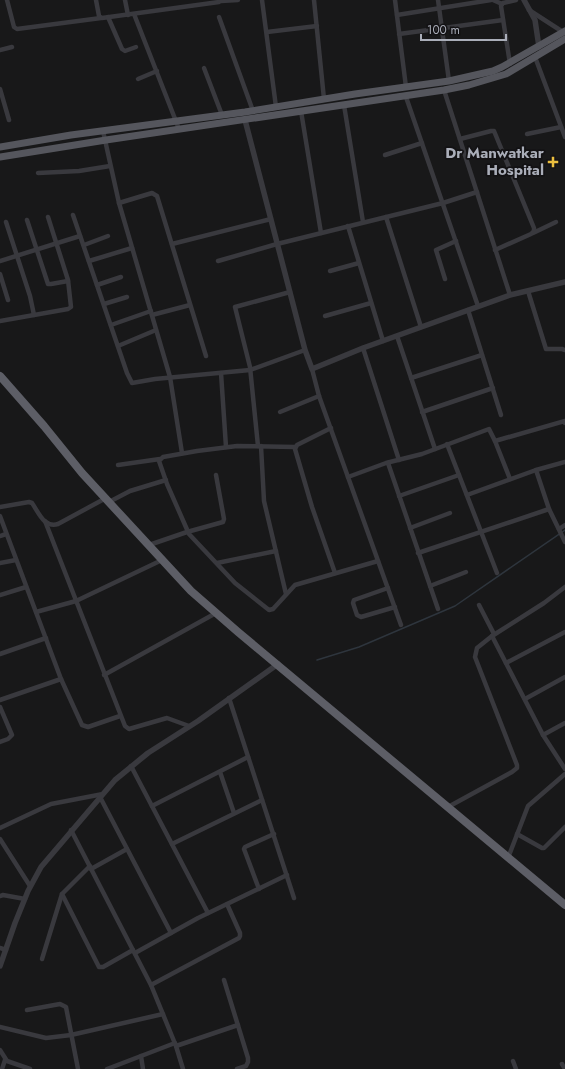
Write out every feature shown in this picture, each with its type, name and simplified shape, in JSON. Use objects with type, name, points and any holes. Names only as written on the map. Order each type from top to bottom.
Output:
[{"type":"highway","points":[[0,376],[44,426],[82,473],[191,591],[565,905]]},
{"type":"main road","points":[[0,147],[102,131],[253,111],[324,99],[449,82],[493,71],[510,64],[564,34]]},
{"type":"main road","points":[[0,157],[104,140],[406,97],[469,85],[510,72],[535,57],[564,34]]},
{"type":"street","points":[[8,0],[14,27],[16,29],[128,15],[221,1],[238,0]]},
{"type":"street","points":[[96,0],[98,16],[101,18]]},
{"type":"street","points":[[125,0],[128,15]]},
{"type":"street","points":[[262,0],[276,107]]},
{"type":"street","points":[[314,0],[324,99]]},
{"type":"street","points":[[395,0],[406,88]]},
{"type":"street","points":[[438,0],[449,82]]},
{"type":"street","points":[[397,15],[439,7],[492,0],[502,4],[516,0]]},
{"type":"street","points":[[524,0],[535,20],[539,47]]},
{"type":"street","points":[[502,4],[500,6],[510,64]]},
{"type":"street","points":[[530,10],[564,34]]},
{"type":"street","points":[[134,14],[179,129]]},
{"type":"street","points":[[108,17],[123,50],[136,47]]},
{"type":"street","points":[[219,17],[253,111]]},
{"type":"street","points":[[399,34],[503,20]]},
{"type":"street","points":[[266,32],[317,26]]},
{"type":"street","points":[[0,50],[12,47]]},
{"type":"street","points":[[535,57],[565,138]]},
{"type":"street","points":[[204,68],[222,115]]},
{"type":"street","points":[[138,79],[157,71]]},
{"type":"street","points":[[0,89],[9,120]]},
{"type":"street","points":[[444,90],[510,295]]},
{"type":"street","points":[[406,97],[478,306]]},
{"type":"street","points":[[344,105],[363,222]]},
{"type":"street","points":[[301,112],[321,233]]},
{"type":"street","points":[[245,120],[305,350],[312,367],[319,396],[401,625]]},
{"type":"street","points":[[527,134],[561,127]]},
{"type":"street","points":[[102,131],[119,203],[167,366],[182,453]]},
{"type":"street","points":[[460,139],[494,131],[534,228],[533,233]]},
{"type":"street","points":[[385,155],[422,143]]},
{"type":"street","points":[[38,173],[78,171],[110,166]]},
{"type":"street","points":[[218,261],[278,244],[442,203],[477,192]]},
{"type":"street","points":[[119,203],[152,193],[156,194],[206,356]]},
{"type":"street","points":[[73,215],[127,373],[130,381],[133,383],[169,375],[221,373],[250,369],[305,350]]},
{"type":"street","points":[[0,321],[68,309],[71,307],[68,281],[48,217]]},
{"type":"street","points":[[386,217],[421,327]]},
{"type":"street","points":[[172,244],[271,219]]},
{"type":"street","points":[[27,220],[48,284],[68,281]]},
{"type":"street","points":[[6,222],[34,315]]},
{"type":"street","points":[[496,250],[556,222]]},
{"type":"street","points":[[348,226],[382,338]]},
{"type":"street","points":[[0,261],[80,236]]},
{"type":"street","points":[[84,245],[108,236]]},
{"type":"street","points":[[445,280],[436,250],[456,241]]},
{"type":"street","points":[[89,260],[132,248]]},
{"type":"street","points":[[330,271],[359,263]]},
{"type":"street","points":[[0,274],[8,300]]},
{"type":"street","points":[[97,285],[121,277]]},
{"type":"street","points":[[312,367],[363,348],[382,338],[397,336],[510,295],[565,282]]},
{"type":"street","points":[[528,291],[545,347],[548,350],[565,350]]},
{"type":"street","points":[[286,594],[264,501],[250,369],[235,307],[290,292]]},
{"type":"street","points":[[104,304],[127,297]]},
{"type":"street","points":[[325,316],[371,303]]},
{"type":"street","points":[[111,325],[151,313],[190,305]]},
{"type":"street","points":[[468,310],[501,415]]},
{"type":"street","points":[[118,346],[156,330]]},
{"type":"street","points":[[397,336],[435,449]]},
{"type":"street","points":[[363,348],[399,460]]},
{"type":"street","points":[[411,378],[482,355]]},
{"type":"street","points":[[221,373],[226,447]]},
{"type":"street","points":[[422,412],[493,388]]},
{"type":"street","points":[[280,412],[319,396]]},
{"type":"street","points":[[495,442],[565,422]]},
{"type":"street","points":[[118,465],[160,459],[182,453],[226,447],[296,447],[331,428]]},
{"type":"street","points":[[348,477],[435,449],[489,428],[510,479]]},
{"type":"street","points":[[447,444],[498,573]]},
{"type":"street","points":[[296,447],[312,506],[335,573]]},
{"type":"street","points":[[160,459],[159,461],[166,480],[187,532],[235,583],[266,609],[272,609],[294,585],[378,561]]},
{"type":"street","points":[[467,495],[536,470],[565,462]]},
{"type":"street","points":[[388,463],[438,609]]},
{"type":"street","points":[[536,470],[549,509],[564,539]]},
{"type":"street","points":[[149,545],[187,532],[222,523],[224,521],[216,475]]},
{"type":"street","points":[[399,496],[459,475]]},
{"type":"street","points":[[45,522],[52,526],[58,524],[107,500],[166,480]]},
{"type":"street","points":[[0,507],[29,502],[32,503],[45,522],[125,726],[129,729],[167,718],[189,726]]},
{"type":"street","points":[[418,553],[549,509]]},
{"type":"street","points":[[410,528],[450,513]]},
{"type":"street","points":[[0,516],[61,679],[84,726],[88,727],[120,716]]},
{"type":"street","points":[[559,531],[565,525]]},
{"type":"street","points":[[0,536],[6,534]]},
{"type":"street","points":[[217,563],[276,551]]},
{"type":"street","points":[[0,563],[16,560]]},
{"type":"street","points":[[36,612],[76,601],[162,560]]},
{"type":"street","points":[[430,586],[466,572]]},
{"type":"street","points":[[0,595],[26,587]]},
{"type":"street","points":[[448,807],[517,768],[475,656],[477,648],[493,635],[544,603],[565,587]]},
{"type":"street","points":[[388,588],[354,600],[353,603],[357,615],[361,617],[395,607]]},
{"type":"street","points":[[479,605],[506,663],[526,699],[543,735],[558,756],[564,768]]},
{"type":"street","points":[[104,675],[216,613]]},
{"type":"street","points":[[506,663],[565,632]]},
{"type":"street","points":[[0,654],[46,638]]},
{"type":"street","points":[[0,966],[3,949],[30,886],[41,867],[115,780],[148,753],[278,664]]},
{"type":"street","points":[[526,699],[565,677]]},
{"type":"street","points":[[0,700],[61,679]]},
{"type":"street","points":[[229,698],[294,898]]},
{"type":"street","points":[[0,707],[12,735],[8,739],[0,742]]},
{"type":"street","points":[[543,735],[565,723]]},
{"type":"street","points":[[152,806],[248,757]]},
{"type":"street","points":[[132,766],[208,913]]},
{"type":"street","points":[[220,772],[234,813]]},
{"type":"street","points":[[508,858],[528,806],[565,774]]},
{"type":"street","points":[[0,828],[51,804],[101,796]]},
{"type":"street","points":[[101,796],[171,933]]},
{"type":"street","points":[[172,844],[262,800]]},
{"type":"street","points":[[517,834],[544,848],[565,827]]},
{"type":"street","points":[[71,830],[151,985],[175,1044],[183,1069]]},
{"type":"street","points":[[259,888],[244,849],[245,847],[274,834]]},
{"type":"street","points":[[0,839],[30,886]]},
{"type":"street","points":[[42,959],[62,894],[90,867],[127,849]]},
{"type":"street","points":[[62,894],[99,967],[102,967],[287,875]]},
{"type":"street","points":[[1,894],[25,899]]},
{"type":"street","points":[[151,985],[238,938],[240,933],[227,904]]},
{"type":"street","points":[[224,980],[248,1058],[246,1066],[237,1069]]},
{"type":"street","points":[[27,1010],[60,1004],[66,1007],[78,1069]]},
{"type":"street","points":[[0,1027],[41,1037],[71,1035],[163,1014]]},
{"type":"street","points":[[106,1069],[175,1044],[238,1025]]},
{"type":"street","points":[[0,1050],[4,1060],[2,1069]]},
{"type":"street","points":[[141,1056],[143,1069]]},
{"type":"street","points":[[4,1060],[30,1069]]},
{"type":"street","points":[[513,1061],[516,1069]]},
{"type":"street","points":[[562,1064],[565,1069]]},
{"type":"waterway","points":[[317,660],[359,647],[455,606],[565,530]]},
{"type":"place","name":"Dr Manwatkar Hospital","points":[[553,162]]}]
